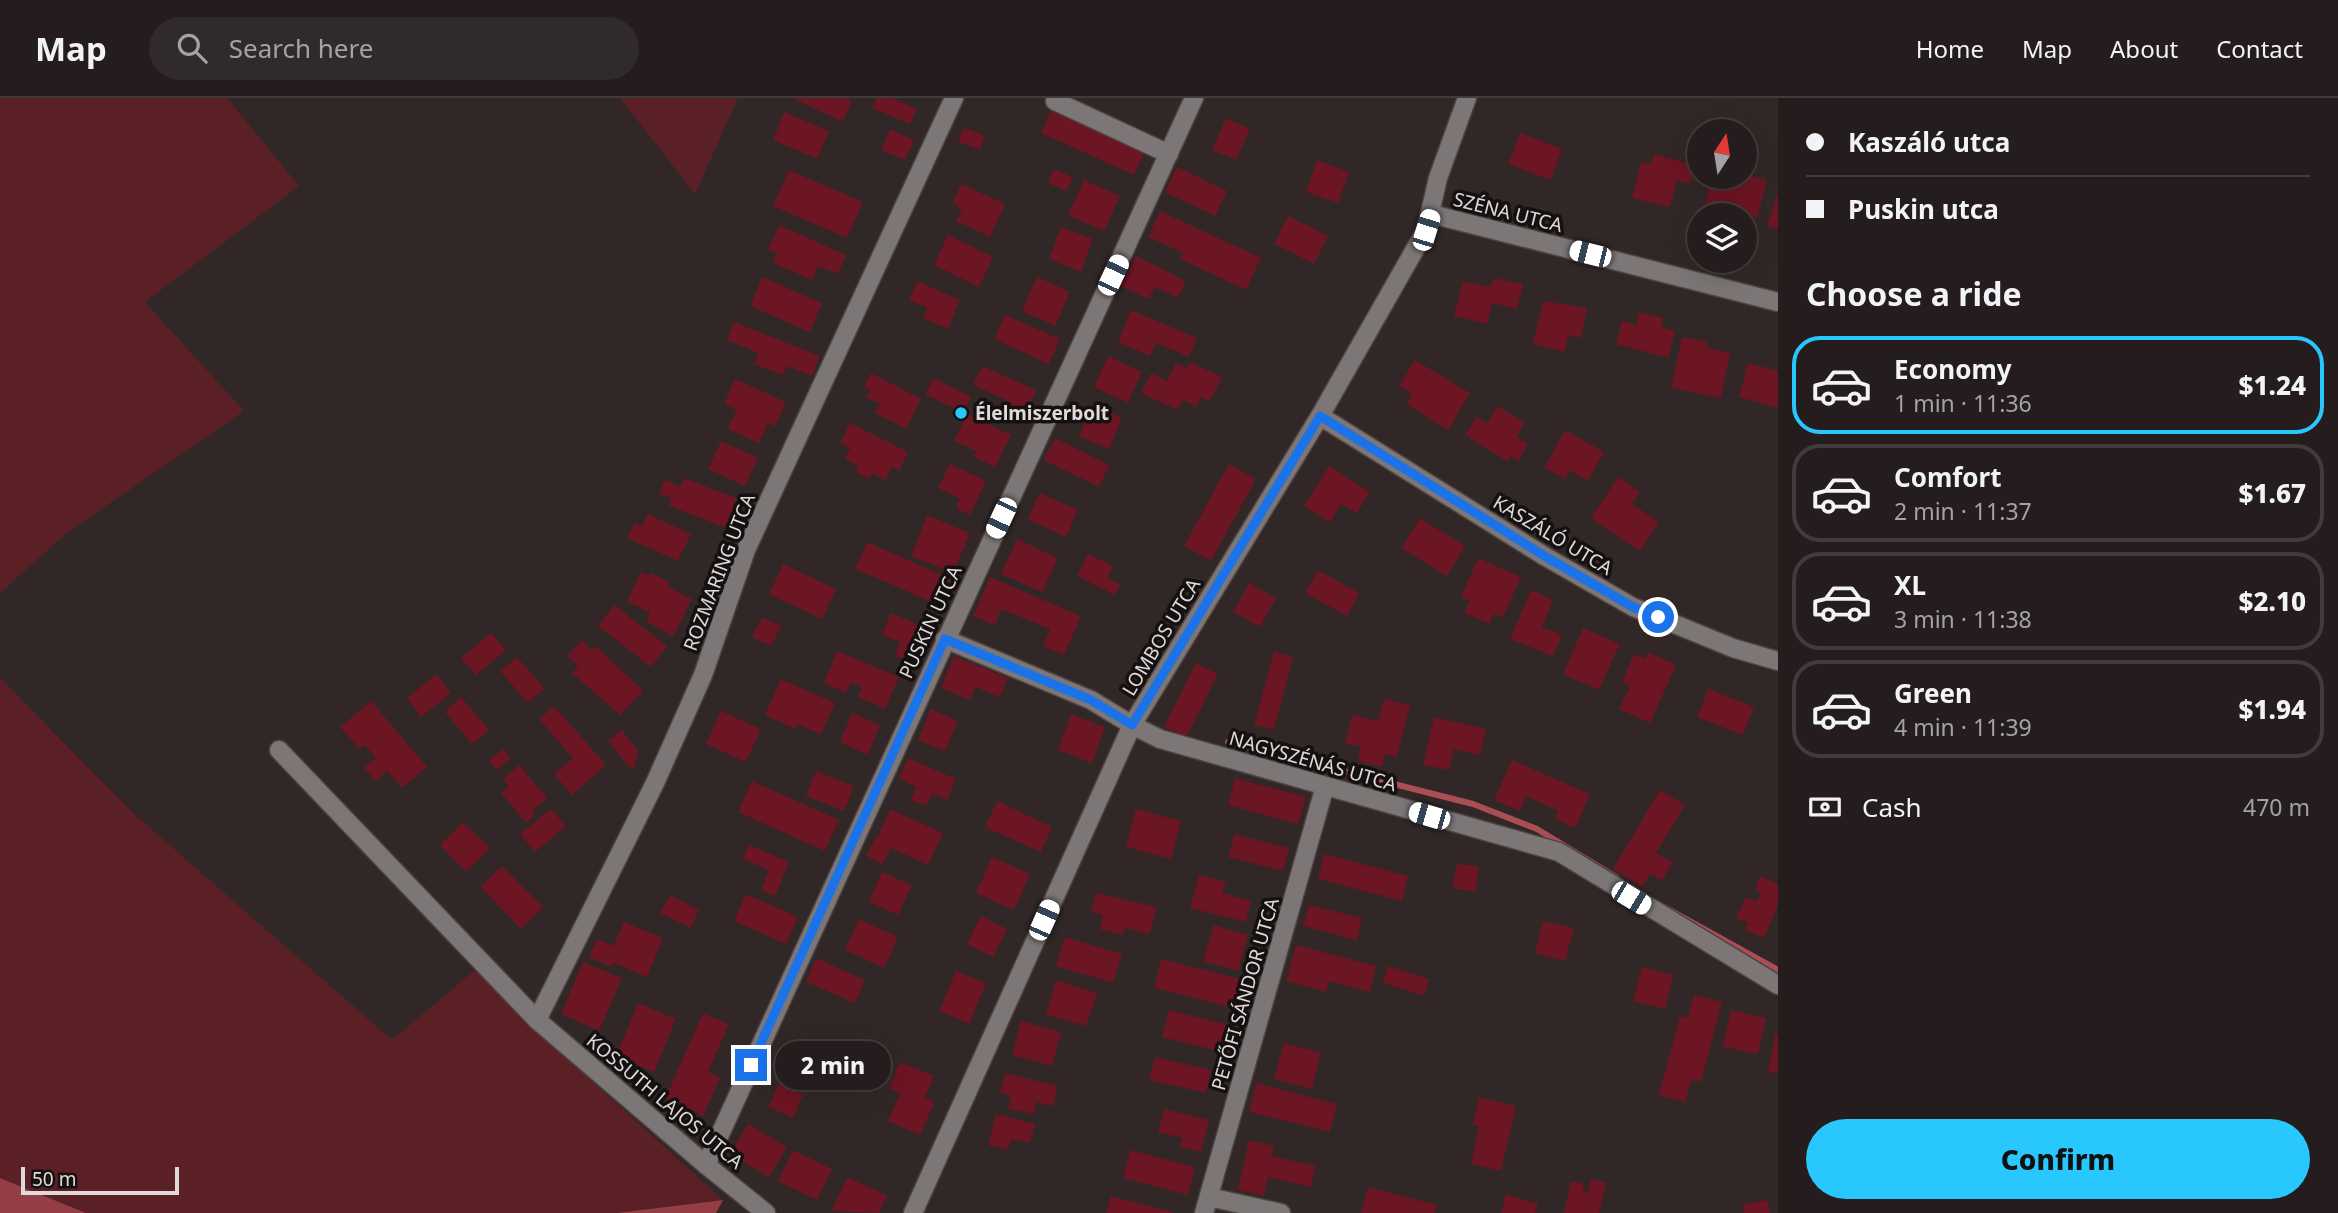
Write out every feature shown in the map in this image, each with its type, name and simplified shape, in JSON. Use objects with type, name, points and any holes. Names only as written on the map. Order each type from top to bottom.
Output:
[{"type":"street","name":"ROZMARING UTCA","points":[[537,1020],[655,783],[703,675],[746,550],[954,98]]},
{"type":"street","name":"PUSKIN UTCA","points":[[706,1165],[1194,98]]},
{"type":"street","name":"LOMBOS UTCA","points":[[913,1213],[1132,725],[1320,416],[1426,230],[1438,178],[1467,98]]},
{"type":"street","points":[[1056,100],[1169,154]]},
{"type":"street","name":"SZÉNA UTCA","points":[[1431,214],[1778,302]]},
{"type":"street","name":"KASZÁLÓ UTCA","points":[[1320,416],[1546,557],[1633,607],[1734,648],[1778,661]]},
{"type":"street","name":"NAGYSZÉNÁS UTCA","points":[[945,639],[1091,700],[1160,739],[1559,852],[1778,985]]},
{"type":"street","name":"KOSSUTH LAJOS UTCA","points":[[279,750],[537,1020],[766,1213]]},
{"type":"street","name":"PETŐFI SÁNDOR UTCA","points":[[1207,1205],[1325,786]]},
{"type":"street","points":[[1207,1205],[1281,1213]]},
{"type":"shaded area","points":[[0,98],[227,98],[299,186],[145,302],[244,411],[68,532],[0,593]]},
{"type":"shaded area","points":[[620,98],[738,98],[695,194]]},
{"type":"shaded area","points":[[0,678],[133,813],[392,1040],[475,970],[516,1012],[723,1200],[617,1213],[86,1213],[0,1178]]},
{"type":"shaded area","points":[[0,1178],[86,1213],[0,1213]]},
{"type":"shaded area","points":[[723,1200],[716,1213],[617,1213]]},
{"type":"building","points":[[792,98],[847,98],[852,101],[843,122]]},
{"type":"building","points":[[877,98],[892,98],[917,109],[910,124],[872,108]]},
{"type":"building","points":[[1052,108],[1146,150],[1134,175],[1041,133]]},
{"type":"building","points":[[784,112],[829,131],[817,159],[773,140]]},
{"type":"building","points":[[1226,118],[1250,129],[1236,160],[1212,150]]},
{"type":"building","points":[[964,127],[985,136],[980,150],[958,142]]},
{"type":"building","points":[[890,129],[914,140],[905,160],[881,150]]},
{"type":"building","points":[[1520,133],[1562,149],[1551,180],[1508,164]]},
{"type":"building","points":[[1654,154],[1687,163],[1687,183],[1677,180],[1670,207],[1632,198],[1641,162],[1651,164]]},
{"type":"building","points":[[1317,160],[1349,172],[1338,203],[1306,192]]},
{"type":"building","points":[[1177,167],[1227,191],[1215,216],[1165,192]]},
{"type":"building","points":[[1054,169],[1073,177],[1067,191],[1048,183]]},
{"type":"building","points":[[789,170],[863,202],[847,238],[773,206]]},
{"type":"building","points":[[1757,177],[1767,180],[1757,218],[1757,203],[1706,203],[1709,189],[1757,189]]},
{"type":"building","points":[[1084,180],[1120,196],[1104,231],[1068,215]]},
{"type":"building","points":[[961,184],[1005,204],[990,237],[956,221],[962,208],[953,203]]},
{"type":"building","points":[[1778,192],[1778,229],[1767,226]]},
{"type":"building","points":[[1160,211],[1261,258],[1246,290],[1180,259],[1183,253],[1148,237]]},
{"type":"building","points":[[1288,216],[1328,236],[1314,264],[1274,244]]},
{"type":"building","points":[[779,225],[846,255],[838,274],[818,266],[812,280],[773,263],[777,253],[768,250]]},
{"type":"building","points":[[1061,227],[1093,239],[1081,272],[1049,259]]},
{"type":"building","points":[[948,235],[993,257],[979,287],[934,265]]},
{"type":"building","points":[[1136,256],[1186,281],[1178,298],[1155,287],[1148,299],[1121,286]]},
{"type":"building","points":[[762,277],[822,303],[810,332],[750,306]]},
{"type":"building","points":[[1037,277],[1070,292],[1055,326],[1022,311]]},
{"type":"building","points":[[1494,278],[1523,284],[1517,309],[1492,303],[1487,324],[1454,316],[1463,281],[1489,287]]},
{"type":"building","points":[[917,281],[960,300],[948,329],[923,318],[927,308],[909,300]]},
{"type":"building","points":[[1543,301],[1587,308],[1581,338],[1568,335],[1565,352],[1533,344]]},
{"type":"building","points":[[1131,310],[1197,338],[1189,357],[1156,343],[1150,356],[1118,342]]},
{"type":"building","points":[[1639,312],[1663,318],[1661,327],[1675,331],[1668,358],[1616,344],[1622,321],[1636,325]]},
{"type":"building","points":[[1005,315],[1060,339],[1049,364],[994,339]]},
{"type":"building","points":[[734,322],[820,356],[812,376],[787,366],[783,375],[754,364],[758,353],[727,340]]},
{"type":"building","points":[[1682,337],[1708,342],[1707,348],[1730,353],[1721,398],[1671,388]]},
{"type":"building","points":[[1108,356],[1142,372],[1128,403],[1094,387]]},
{"type":"building","points":[[1415,360],[1470,393],[1448,430],[1406,404],[1412,394],[1399,386]]},
{"type":"building","points":[[1190,362],[1222,377],[1210,401],[1201,397],[1196,407],[1183,400],[1178,410],[1141,393],[1151,373],[1167,381],[1176,363],[1187,368]]},
{"type":"building","points":[[1748,363],[1778,371],[1778,408],[1739,397]]},
{"type":"building","points":[[982,366],[1036,390],[1022,423],[1000,413],[1006,400],[973,385]]},
{"type":"building","points":[[871,373],[921,399],[906,429],[875,413],[880,404],[866,397],[870,390],[864,387]]},
{"type":"building","points":[[934,378],[971,397],[963,413],[925,394]]},
{"type":"building","points":[[735,379],[786,402],[775,427],[768,423],[759,443],[728,429],[737,410],[724,404]]},
{"type":"building","points":[[1092,405],[1122,418],[1109,449],[1079,436]]},
{"type":"building","points":[[1498,406],[1525,423],[1517,437],[1528,444],[1518,461],[1511,456],[1508,462],[1465,435],[1477,417],[1487,423]]},
{"type":"building","points":[[967,414],[1011,435],[995,467],[974,457],[976,451],[954,441]]},
{"type":"building","points":[[850,423],[908,452],[899,471],[892,467],[885,480],[871,473],[870,479],[855,472],[858,466],[845,459],[850,448],[840,443]]},
{"type":"building","points":[[1565,430],[1604,452],[1588,481],[1568,470],[1566,480],[1544,468]]},
{"type":"building","points":[[1055,438],[1109,465],[1099,487],[1044,460]]},
{"type":"building","points":[[721,441],[758,458],[745,486],[708,469]]},
{"type":"building","points":[[950,464],[986,481],[970,515],[956,508],[960,499],[938,488]]},
{"type":"building","points":[[1229,464],[1256,479],[1211,561],[1184,546]]},
{"type":"building","points":[[1329,466],[1370,492],[1357,513],[1341,504],[1330,522],[1304,506]]},
{"type":"building","points":[[1618,477],[1640,492],[1632,504],[1659,522],[1640,551],[1591,518]]},
{"type":"building","points":[[684,478],[739,499],[727,528],[669,506],[671,498],[659,494],[665,480],[681,487]]},
{"type":"building","points":[[1040,493],[1078,510],[1066,537],[1027,519]]},
{"type":"building","points":[[648,514],[691,534],[678,561],[627,538],[634,523],[642,526]]},
{"type":"building","points":[[927,515],[970,533],[953,573],[911,556]]},
{"type":"building","points":[[1420,518],[1465,546],[1447,576],[1401,548]]},
{"type":"building","points":[[1017,539],[1058,558],[1042,592],[1001,574]]},
{"type":"building","points":[[867,542],[951,579],[939,605],[855,569]]},
{"type":"building","points":[[1088,554],[1113,566],[1107,578],[1120,584],[1115,595],[1077,576]]},
{"type":"building","points":[[1478,558],[1521,577],[1503,617],[1494,614],[1489,624],[1464,613],[1470,601],[1461,597]]},
{"type":"building","points":[[783,564],[836,589],[822,619],[769,594]]},
{"type":"building","points":[[1318,570],[1359,593],[1347,616],[1305,593]]},
{"type":"building","points":[[641,572],[649,576],[651,573],[671,583],[668,587],[692,599],[673,636],[646,622],[650,613],[627,601]]},
{"type":"building","points":[[990,577],[1081,616],[1064,655],[1043,646],[1050,629],[1001,609],[995,625],[973,616]]},
{"type":"building","points":[[1249,583],[1276,598],[1260,627],[1233,612]]},
{"type":"building","points":[[1531,590],[1553,600],[1542,627],[1562,635],[1553,656],[1510,639]]},
{"type":"building","points":[[614,605],[667,646],[651,667],[598,626]]},
{"type":"building","points":[[891,613],[927,628],[913,663],[895,656],[900,642],[882,635]]},
{"type":"building","points":[[762,617],[781,626],[771,646],[752,637]]},
{"type":"building","points":[[1583,628],[1620,644],[1599,690],[1563,674]]},
{"type":"building","points":[[491,633],[506,650],[476,675],[461,658]]},
{"type":"building","points":[[582,640],[592,650],[596,646],[643,691],[620,715],[572,673],[578,666],[567,656]]},
{"type":"building","points":[[837,651],[899,677],[885,709],[858,697],[862,687],[851,682],[846,693],[824,683]]},
{"type":"building","points":[[1274,651],[1293,657],[1274,730],[1254,725]]},
{"type":"building","points":[[1648,652],[1676,665],[1650,723],[1619,709],[1630,686],[1622,682],[1634,654],[1645,659]]},
{"type":"building","points":[[954,656],[1008,678],[1000,697],[975,687],[970,700],[941,688]]},
{"type":"building","points":[[517,657],[544,688],[528,703],[500,671]]},
{"type":"building","points":[[1196,663],[1218,674],[1186,738],[1164,727]]},
{"type":"building","points":[[437,674],[451,693],[421,717],[407,698]]},
{"type":"building","points":[[781,679],[835,703],[821,735],[798,724],[795,729],[765,715]]},
{"type":"building","points":[[1708,689],[1754,707],[1743,735],[1697,717]]},
{"type":"building","points":[[461,697],[489,730],[472,744],[445,712]]},
{"type":"building","points":[[1384,699],[1410,705],[1397,757],[1385,754],[1382,767],[1358,761],[1361,747],[1345,744],[1352,715],[1378,721]]},
{"type":"building","points":[[371,701],[427,767],[402,788],[387,771],[376,781],[364,768],[376,758],[365,745],[360,749],[340,727]]},
{"type":"building","points":[[554,706],[606,765],[572,795],[554,774],[573,758],[539,719]]},
{"type":"building","points":[[931,709],[958,721],[945,751],[918,740]]},
{"type":"building","points":[[721,711],[761,729],[746,762],[706,744]]},
{"type":"building","points":[[852,713],[880,725],[868,755],[840,742]]},
{"type":"building","points":[[1071,714],[1105,727],[1092,763],[1058,750]]},
{"type":"building","points":[[1434,717],[1486,729],[1480,755],[1454,749],[1449,770],[1423,765]]},
{"type":"building","points":[[622,730],[638,751],[634,769],[628,766],[608,741]]},
{"type":"building","points":[[503,749],[511,758],[497,770],[489,760]]},
{"type":"building","points":[[908,758],[956,779],[947,800],[932,794],[926,806],[911,800],[916,787],[899,779]]},
{"type":"building","points":[[1512,760],[1590,794],[1575,828],[1555,819],[1558,811],[1526,796],[1520,811],[1494,800]]},
{"type":"building","points":[[519,765],[547,798],[532,811],[535,815],[526,823],[501,793],[509,786],[503,779]]},
{"type":"building","points":[[816,771],[854,786],[844,811],[806,796]]},
{"type":"building","points":[[1235,778],[1306,797],[1298,824],[1228,805]]},
{"type":"building","points":[[752,781],[839,820],[825,851],[738,812]]},
{"type":"building","points":[[1660,790],[1685,805],[1656,853],[1673,862],[1662,880],[1650,874],[1642,887],[1613,869]]},
{"type":"building","points":[[997,801],[1052,827],[1041,852],[985,827]]},
{"type":"building","points":[[551,809],[566,826],[535,852],[520,834]]},
{"type":"building","points":[[890,809],[943,833],[928,865],[891,848],[882,864],[866,856]]},
{"type":"building","points":[[1136,809],[1181,821],[1171,859],[1126,847]]},
{"type":"building","points":[[463,822],[490,848],[466,872],[440,845]]},
{"type":"building","points":[[1234,834],[1289,848],[1283,871],[1228,857]]},
{"type":"building","points":[[749,845],[789,862],[775,896],[761,890],[769,870],[743,859]]},
{"type":"building","points":[[1324,854],[1408,876],[1402,901],[1318,879]]},
{"type":"building","points":[[992,857],[1030,874],[1014,910],[976,893]]},
{"type":"building","points":[[1457,863],[1479,867],[1475,892],[1452,888]]},
{"type":"building","points":[[502,866],[543,907],[521,929],[480,887]]},
{"type":"building","points":[[882,872],[912,885],[898,915],[869,902]]},
{"type":"building","points":[[1199,875],[1226,882],[1222,893],[1251,901],[1246,922],[1190,908]]},
{"type":"building","points":[[1760,876],[1778,884],[1778,905],[1764,938],[1745,930],[1748,923],[1736,918],[1746,897],[1757,902],[1761,892],[1755,890]]},
{"type":"building","points":[[1096,893],[1156,907],[1150,934],[1125,928],[1123,935],[1100,929],[1103,915],[1091,912]]},
{"type":"building","points":[[746,894],[798,917],[786,944],[734,921]]},
{"type":"building","points":[[670,895],[699,910],[690,928],[660,913]]},
{"type":"building","points":[[1309,905],[1362,918],[1357,940],[1303,926]]},
{"type":"building","points":[[981,916],[1007,929],[993,957],[967,944]]},
{"type":"building","points":[[859,919],[898,937],[884,968],[845,950]]},
{"type":"building","points":[[1543,921],[1574,928],[1565,961],[1535,953]]},
{"type":"building","points":[[624,922],[663,938],[647,977],[614,963],[611,967],[589,957],[597,939],[613,946]]},
{"type":"building","points":[[1214,925],[1248,935],[1238,971],[1203,961]]},
{"type":"building","points":[[1065,937],[1122,954],[1113,983],[1056,966]]},
{"type":"building","points":[[1296,945],[1376,966],[1370,992],[1329,981],[1326,992],[1286,981]]},
{"type":"building","points":[[816,958],[865,980],[855,1003],[806,982]]},
{"type":"building","points":[[1161,959],[1249,981],[1242,1010],[1154,988]]},
{"type":"building","points":[[583,962],[622,978],[599,1031],[561,1014]]},
{"type":"building","points":[[1388,966],[1429,979],[1424,996],[1383,983]]},
{"type":"building","points":[[1642,967],[1673,975],[1665,1009],[1633,1001]]},
{"type":"building","points":[[956,971],[986,983],[969,1024],[939,1011]]},
{"type":"building","points":[[1056,980],[1097,993],[1086,1026],[1046,1015]]},
{"type":"building","points":[[1694,995],[1722,1002],[1701,1082],[1691,1080],[1685,1102],[1659,1095],[1680,1016],[1688,1018]]},
{"type":"building","points":[[638,1003],[676,1019],[654,1072],[616,1056]]},
{"type":"building","points":[[1169,1010],[1236,1027],[1230,1054],[1162,1037]]},
{"type":"building","points":[[1731,1010],[1766,1018],[1758,1054],[1723,1047]]},
{"type":"building","points":[[703,1013],[729,1024],[708,1072],[720,1078],[703,1116],[665,1099]]},
{"type":"building","points":[[1021,1021],[1061,1032],[1052,1066],[1012,1055]]},
{"type":"building","points":[[1775,1034],[1778,1035],[1778,1074],[1768,1072]]},
{"type":"building","points":[[1284,1043],[1321,1053],[1312,1089],[1274,1079]]},
{"type":"building","points":[[1155,1057],[1211,1070],[1206,1093],[1149,1080]]},
{"type":"building","points":[[900,1062],[934,1076],[925,1097],[935,1101],[920,1135],[888,1121],[900,1093],[889,1088]]},
{"type":"building","points":[[1005,1073],[1058,1086],[1053,1106],[1036,1102],[1034,1114],[1008,1109],[1011,1096],[1000,1093]]},
{"type":"building","points":[[1256,1083],[1337,1104],[1330,1132],[1249,1112]]},
{"type":"building","points":[[779,1084],[803,1095],[793,1118],[768,1107]]},
{"type":"building","points":[[1479,1097],[1516,1106],[1501,1171],[1471,1164],[1479,1126],[1473,1125]]},
{"type":"building","points":[[1164,1109],[1209,1120],[1201,1152],[1180,1147],[1182,1138],[1158,1132]]},
{"type":"building","points":[[996,1114],[1035,1124],[1030,1143],[1011,1139],[1008,1150],[988,1145]]},
{"type":"building","points":[[748,1124],[787,1147],[769,1177],[730,1154]]},
{"type":"building","points":[[1249,1140],[1274,1146],[1272,1156],[1315,1166],[1311,1187],[1268,1177],[1264,1196],[1238,1190]]},
{"type":"building","points":[[793,1150],[832,1169],[817,1200],[778,1181]]},
{"type":"building","points":[[1130,1150],[1195,1167],[1188,1195],[1123,1178]]},
{"type":"building","points":[[848,1177],[887,1196],[879,1213],[831,1211]]},
{"type":"building","points":[[1591,1179],[1606,1183],[1599,1213],[1564,1213],[1571,1181],[1584,1184],[1583,1191],[1588,1192]]},
{"type":"building","points":[[1368,1187],[1437,1205],[1435,1213],[1361,1213]]},
{"type":"building","points":[[1506,1194],[1538,1204],[1535,1213],[1501,1213]]},
{"type":"building","points":[[1111,1196],[1172,1212],[1172,1213],[1106,1213]]},
{"type":"building","points":[[1767,1200],[1770,1213],[1744,1213],[1742,1205]]},
{"type":"waterway","points":[[1228,742],[1473,804],[1537,829],[1616,877]]},
{"type":"waterway","points":[[1664,907],[1778,970]]},
{"type":"place","name":"Élelmiszerbolt","points":[[961,413]]},
{"type":"route","points":[[751,1065],[945,639],[1091,700],[1132,725],[1320,416],[1546,557],[1633,607],[1658,617]]}]
